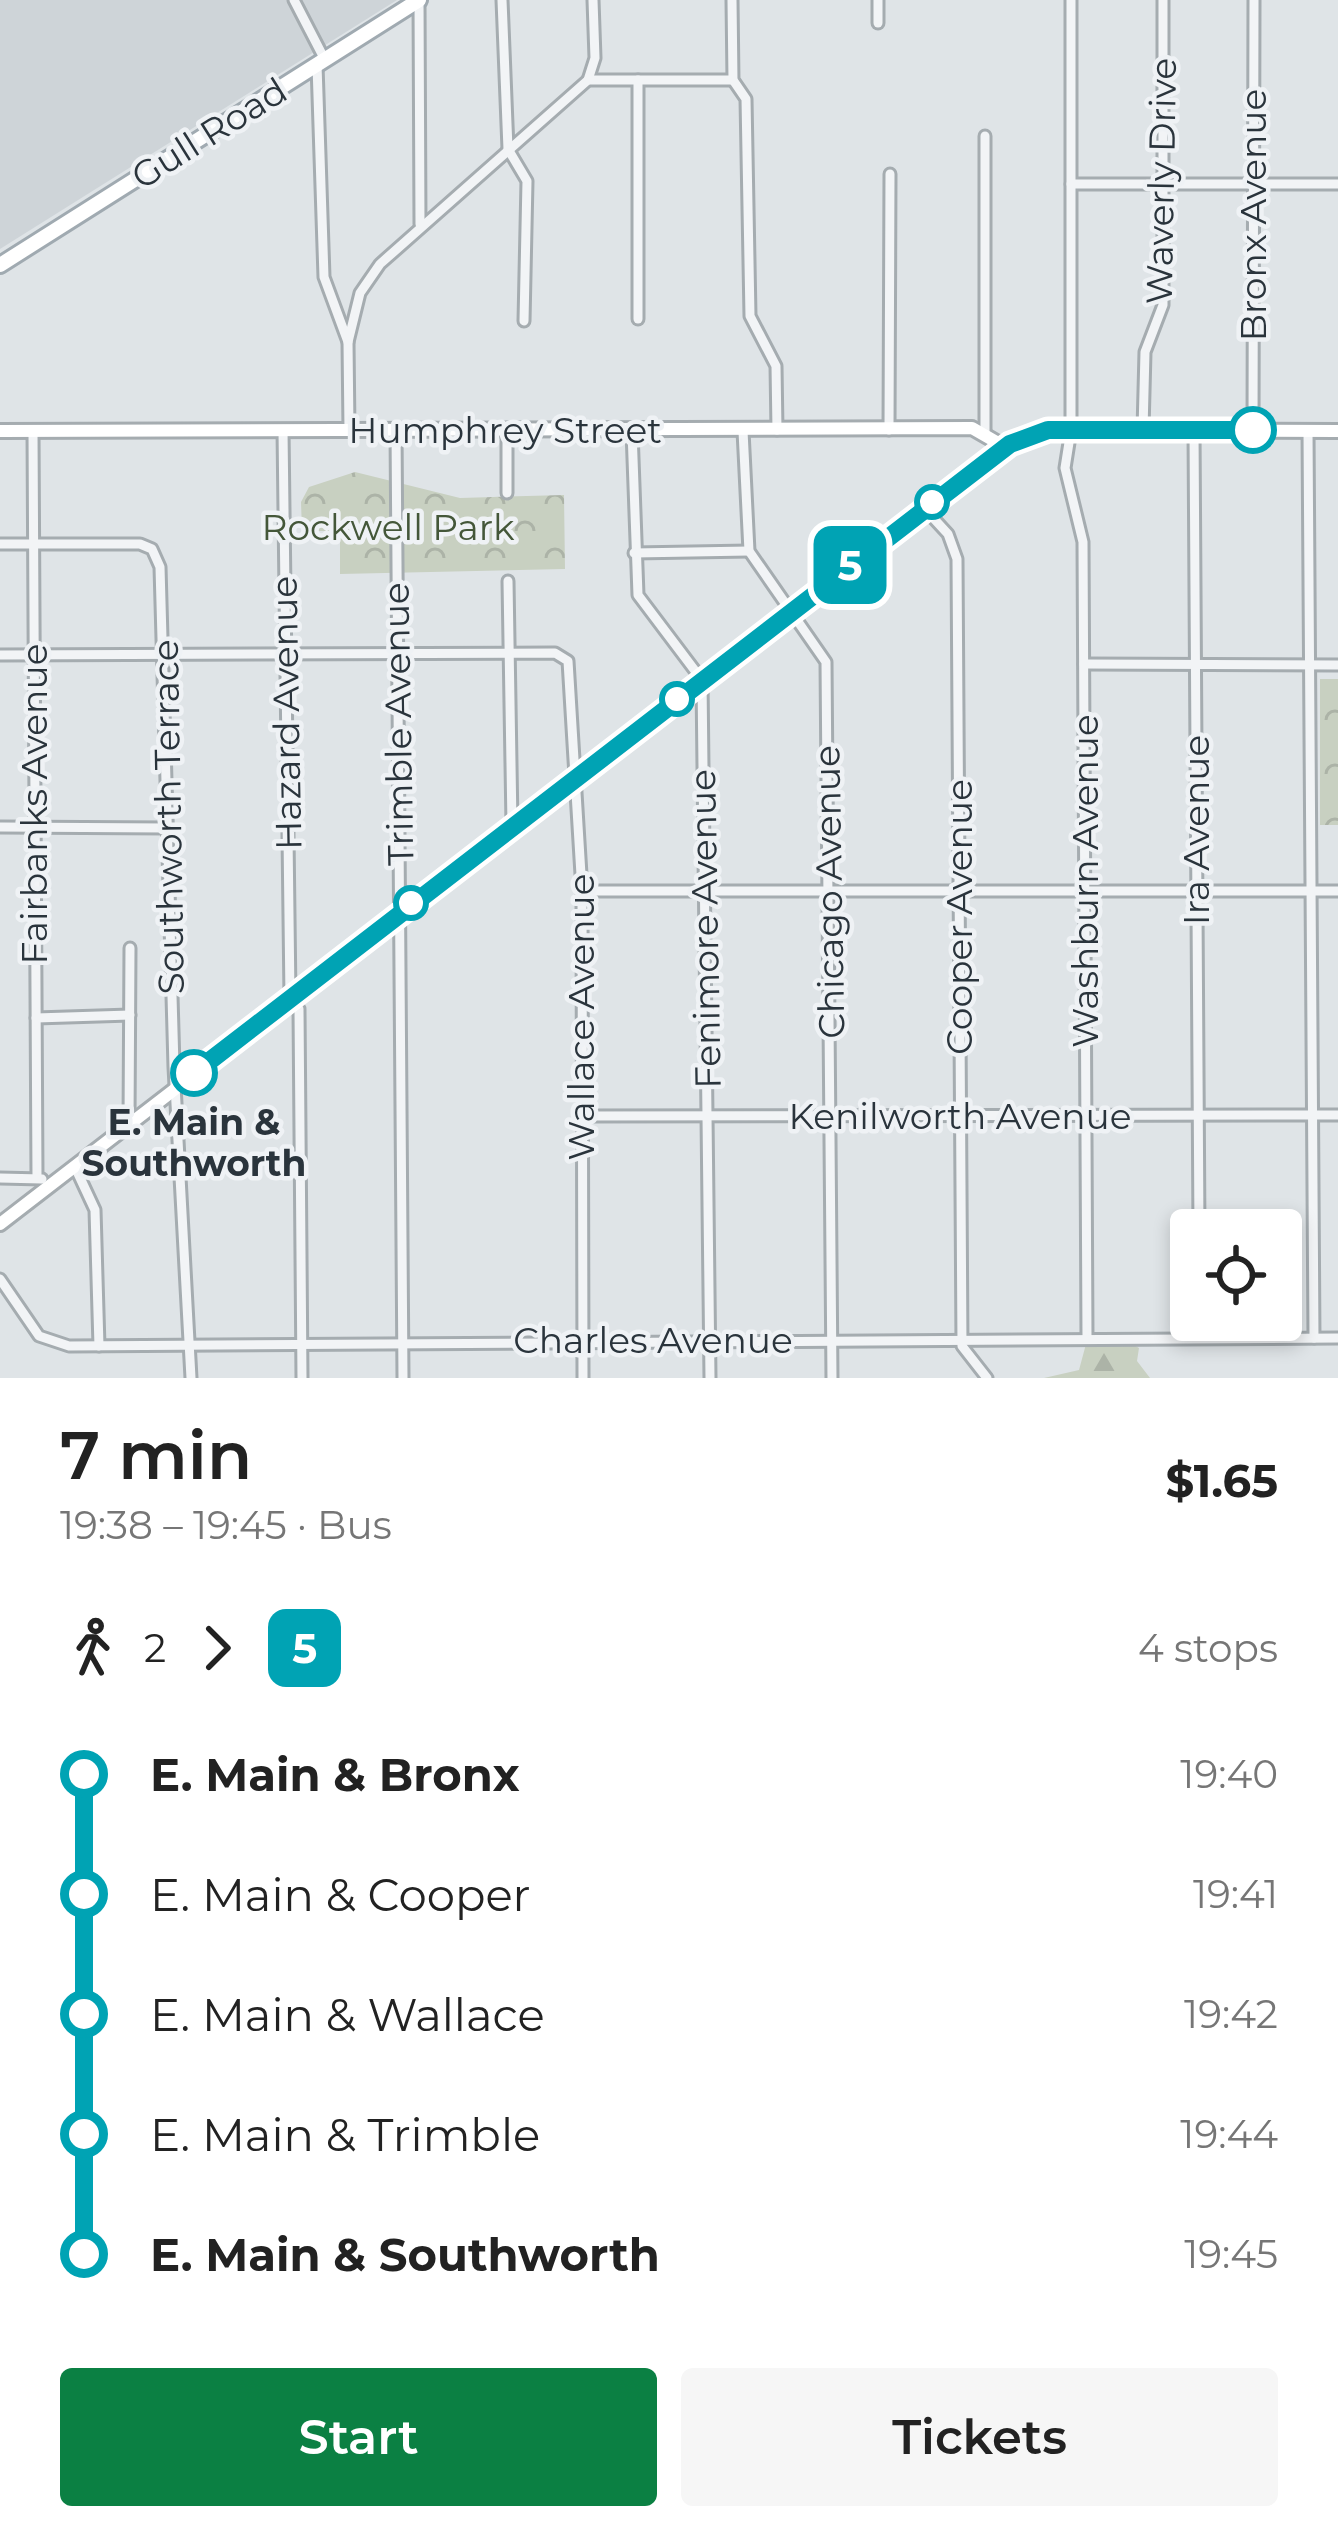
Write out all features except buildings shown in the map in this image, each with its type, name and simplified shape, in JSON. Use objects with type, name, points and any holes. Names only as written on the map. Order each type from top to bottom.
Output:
[{"type":"main road","name":"Gull Road","points":[[0,265],[419,0]]},
{"type":"street","points":[[294,0],[321,62],[324,278],[348,343]]},
{"type":"street","points":[[419,0],[420,224]]},
{"type":"street","points":[[502,0],[508,149],[527,181],[524,321]]},
{"type":"street","points":[[349,430],[348,343],[360,293],[420,224],[587,80],[595,58],[593,0]]},
{"type":"street","points":[[732,0],[733,80],[746,99],[750,316],[776,366],[778,430]]},
{"type":"street","points":[[878,0],[878,23]]},
{"type":"street","name":"Washburn Avenue","points":[[1071,0],[1071,430],[1065,468],[1083,542],[1087,1337]]},
{"type":"street","name":"Waverly Drive","points":[[1143,430],[1145,352],[1163,305],[1162,0]]},
{"type":"street","name":"Bronx Avenue","points":[[1253,430],[1254,0]]},
{"type":"street","points":[[587,80],[733,80]]},
{"type":"street","points":[[638,80],[638,319]]},
{"type":"street","points":[[985,136],[985,433],[1005,447]]},
{"type":"street","points":[[890,174],[890,430]]},
{"type":"street","points":[[1071,184],[1338,184]]},
{"type":"street","name":"Humphrey Street","points":[[0,431],[972,428],[985,433]]},
{"type":"street","name":"Hazard Avenue","points":[[284,430],[290,997],[299,1009],[302,1378]]},
{"type":"street","name":"Trimble Avenue","points":[[396,430],[403,1378]]},
{"type":"street","points":[[634,553],[748,550],[742,430]]},
{"type":"street","name":"Ira Avenue","points":[[1194,430],[1199,1209]]},
{"type":"street","points":[[1308,430],[1314,1338]]},
{"type":"street","points":[[0,1224],[1005,447],[1040,431],[1338,430]]},
{"type":"street","name":"Fairbanks Avenue","points":[[33,431],[37,1177]]},
{"type":"street","points":[[507,431],[507,494]]},
{"type":"street","points":[[632,431],[634,553],[641,602],[702,680]]},
{"type":"street","name":"Cooper Avenue","points":[[924,508],[948,533],[957,559],[962,1338]]},
{"type":"street","name":"Southworth Terrace","points":[[34,544],[129,543],[152,549],[160,567],[166,828],[191,1378]]},
{"type":"street","points":[[0,544],[34,544]]},
{"type":"street","name":"Chicago Avenue","points":[[748,550],[826,662],[832,1378]]},
{"type":"street","points":[[508,581],[512,826]]},
{"type":"street","points":[[0,655],[510,654]]},
{"type":"street","name":"Wallace Avenue","points":[[510,654],[565,657],[579,774],[583,1378]]},
{"type":"street","points":[[1084,664],[1338,664]]},
{"type":"street","name":"Fenimore Avenue","points":[[702,680],[710,1378]]},
{"type":"street","points":[[0,827],[166,828]]},
{"type":"street","points":[[582,891],[1338,891]]},
{"type":"street","points":[[129,1123],[130,948]]},
{"type":"street","points":[[36,1018],[130,1016]]},
{"type":"street","name":"Kenilworth Avenue","points":[[581,1116],[1338,1115]]},
{"type":"street","points":[[75,1167],[95,1210],[99,1346]]},
{"type":"street","points":[[0,1178],[37,1177],[53,1184]]},
{"type":"street","name":"Charles Avenue","points":[[0,1279],[39,1336],[60,1346],[1170,1337]]},
{"type":"street","points":[[962,1338],[966,1355],[987,1378]]},
{"type":"street","name":"Charles Avenue","points":[[1302,1338],[1338,1338]]},
{"type":"shaded area","points":[[0,0],[397,0],[0,249]]},
{"type":"green space","name":"Rockwell Park","points":[[355,472],[460,498],[564,495],[565,569],[340,574],[340,531],[302,531],[301,502],[309,487]]},
{"type":"green space","points":[[1320,679],[1338,679],[1338,825],[1320,825]]},
{"type":"green space","points":[[1130,1343],[1139,1348],[1137,1361],[1150,1378],[1044,1378],[1079,1370],[1086,1344]]},
{"type":"bus line","name":"5","points":[[194,1073],[1010,444],[1048,430],[1253,430]]},
{"type":"place","name":"E. Main & Southworth","points":[[194,1073]]}]
